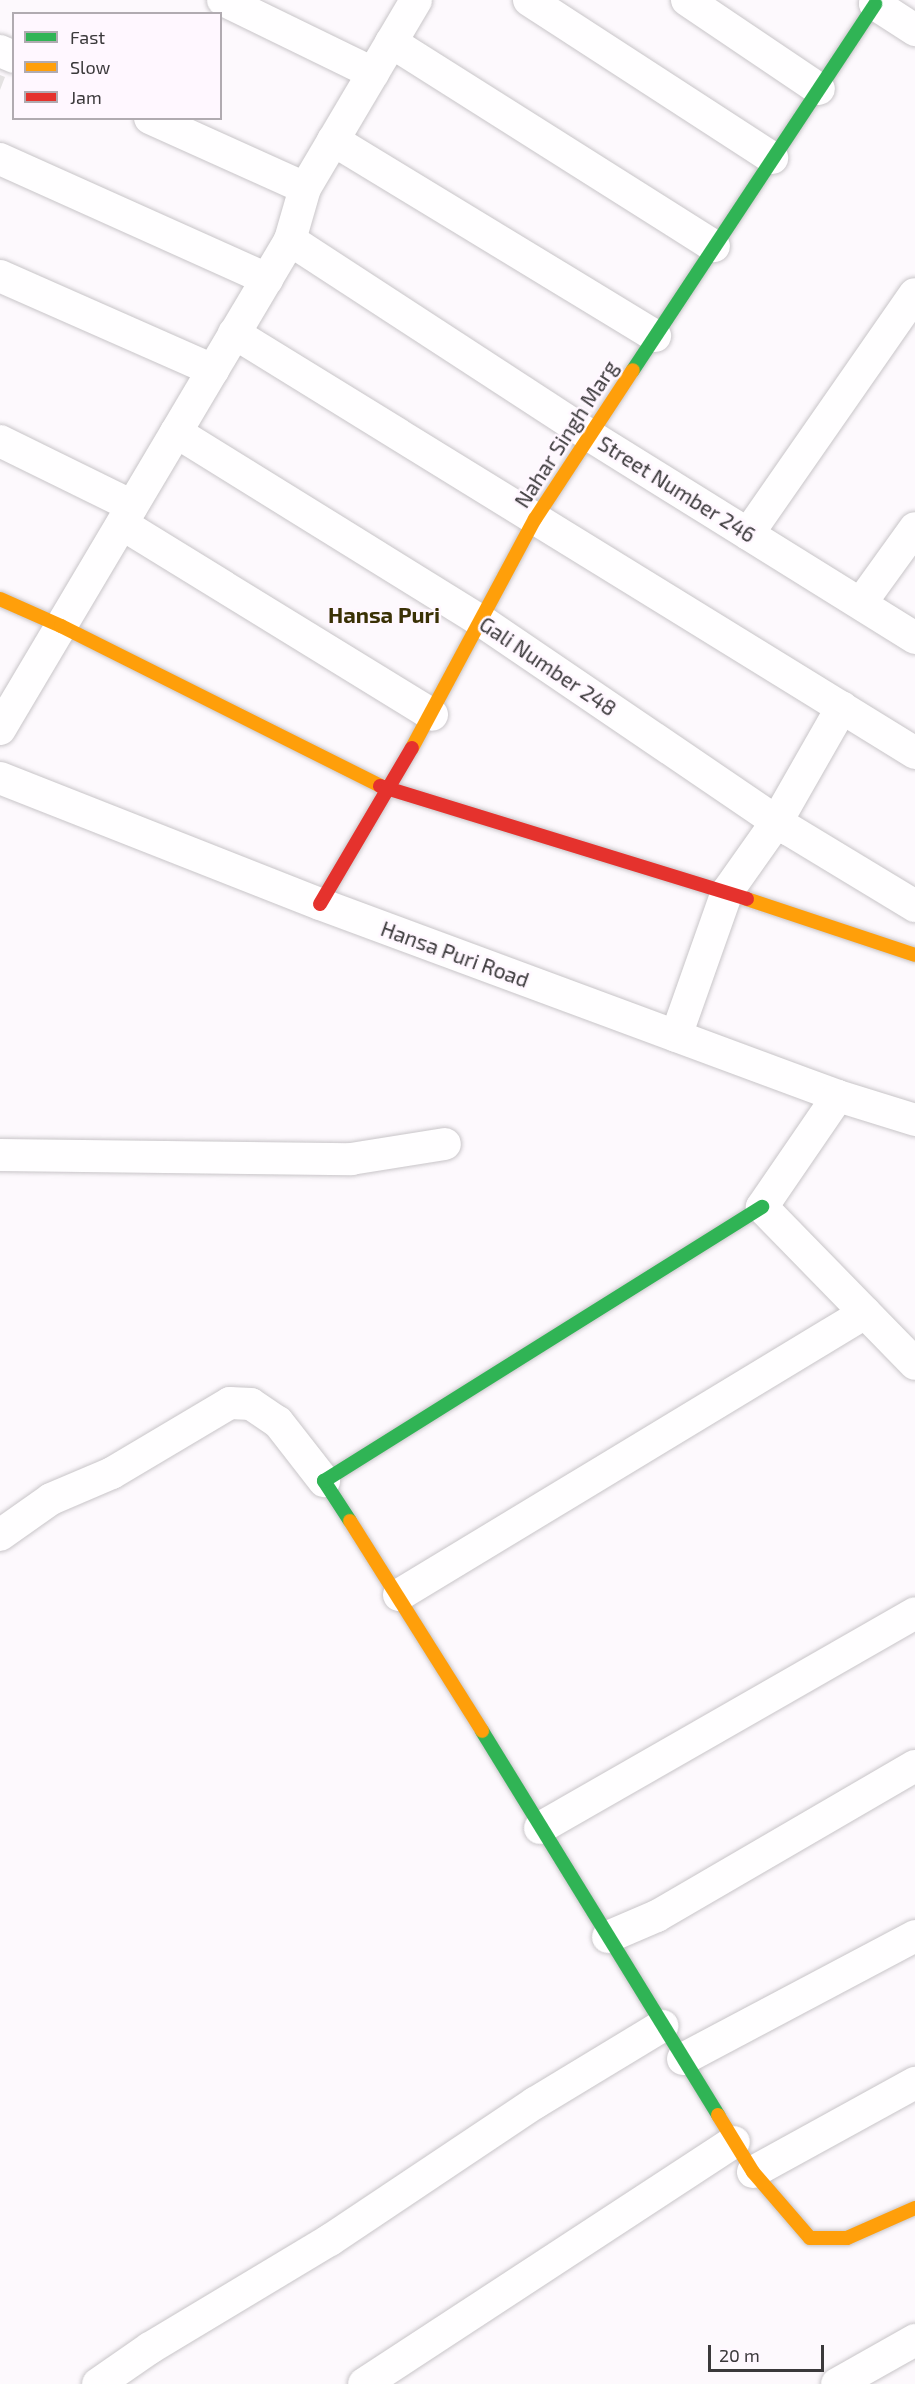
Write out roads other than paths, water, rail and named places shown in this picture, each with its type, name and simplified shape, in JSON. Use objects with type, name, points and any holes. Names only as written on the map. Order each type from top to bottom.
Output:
[{"type":"street","points":[[223,0],[373,73]]},
{"type":"street","points":[[0,729],[290,240],[305,188],[416,0]]},
{"type":"street","points":[[530,0],[772,158]]},
{"type":"street","points":[[687,0],[819,89]]},
{"type":"street","points":[[876,2],[915,30]]},
{"type":"street","name":"Nahar Singh Marg","points":[[320,904],[432,715],[535,519],[876,2]]},
{"type":"street","points":[[392,42],[714,246]]},
{"type":"street","points":[[154,120],[305,188]]},
{"type":"street","points":[[333,140],[655,336]]},
{"type":"street","points":[[0,159],[267,279]]},
{"type":"street","name":"Street Number 246","points":[[290,240],[589,435],[915,638]]},
{"type":"street","points":[[0,276],[213,370]]},
{"type":"street","points":[[748,534],[915,294]]},
{"type":"street","points":[[234,333],[915,753]]},
{"type":"street","name":"Gali Number 248","points":[[176,432],[483,621],[777,821],[915,906]]},
{"type":"street","points":[[0,441],[127,515],[432,715]]},
{"type":"street","points":[[861,603],[915,528]]},
{"type":"street","points":[[0,599],[61,626],[387,790],[727,892],[915,955]]},
{"type":"street","points":[[676,1036],[727,892],[777,821],[842,707]]},
{"type":"street","name":"Hansa Puri Road","points":[[0,778],[320,904],[838,1096],[915,1120]]},
{"type":"street","points":[[324,1481],[762,1207],[838,1096]]},
{"type":"street","points":[[0,1155],[351,1159],[445,1144]]},
{"type":"street","points":[[762,1207],[915,1364]]},
{"type":"street","points":[[399,1595],[865,1312]]},
{"type":"street","points":[[0,1535],[51,1499],[112,1473],[230,1403],[250,1404],[278,1422],[324,1481],[399,1595],[753,2172],[810,2238],[847,2238],[915,2208]]},
{"type":"street","points":[[540,1828],[915,1613]]},
{"type":"street","points":[[608,1937],[657,1916],[915,1766]]},
{"type":"street","points":[[683,2059],[915,1936]]},
{"type":"street","points":[[98,2384],[150,2348],[330,2240],[535,2103],[662,2026]]},
{"type":"street","points":[[753,2172],[915,2084]]},
{"type":"street","points":[[364,2384],[734,2142]]},
{"type":"street","points":[[837,2384],[915,2340]]},
{"type":"district","name":"Hansa Puri","points":[[384,615]]}]
